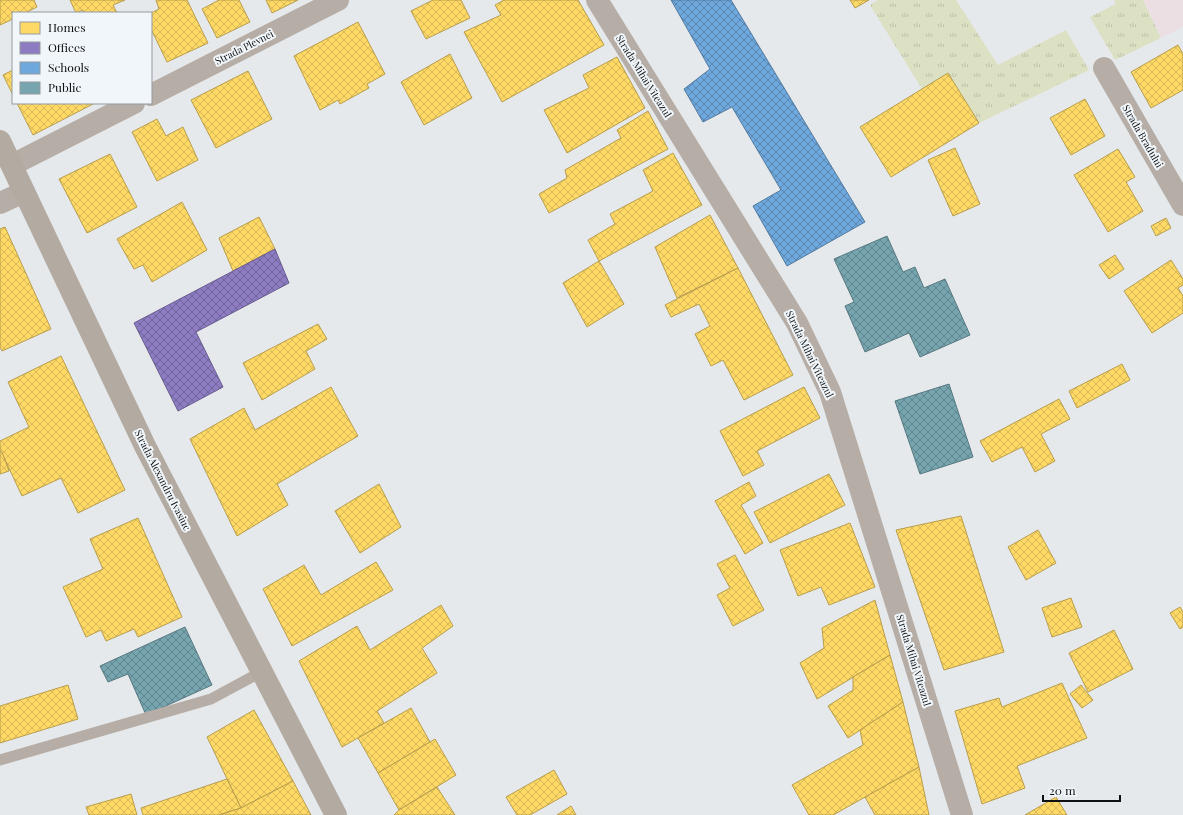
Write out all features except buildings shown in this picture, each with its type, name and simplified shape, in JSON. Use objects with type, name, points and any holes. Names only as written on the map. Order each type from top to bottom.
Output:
[{"type":"main road","name":"Strada Alexandru Ivasiuc","points":[[0,141],[145,446],[336,815]]},
{"type":"street","name":"Strada Plevnei","points":[[152,94],[338,0]]},
{"type":"street","name":"Strada Mihai Viteazul","points":[[597,0],[797,322],[830,392],[962,815]]},
{"type":"street","name":"Strada Bradului","points":[[1104,68],[1183,205]]},
{"type":"street","points":[[12,165],[132,104]]},
{"type":"street","points":[[0,203],[24,192]]},
{"type":"lane","points":[[0,760],[211,699],[261,672]]},
{"type":"shaded area","points":[[1143,0],[1183,0],[1183,27],[1161,38]]},
{"type":"green space","points":[[878,0],[956,0],[998,65],[1066,30],[1089,70],[979,123],[948,73],[922,89],[870,5]]},
{"type":"green space","points":[[1114,0],[1143,0],[1161,38],[1115,60],[1090,17],[1116,4]]}]
